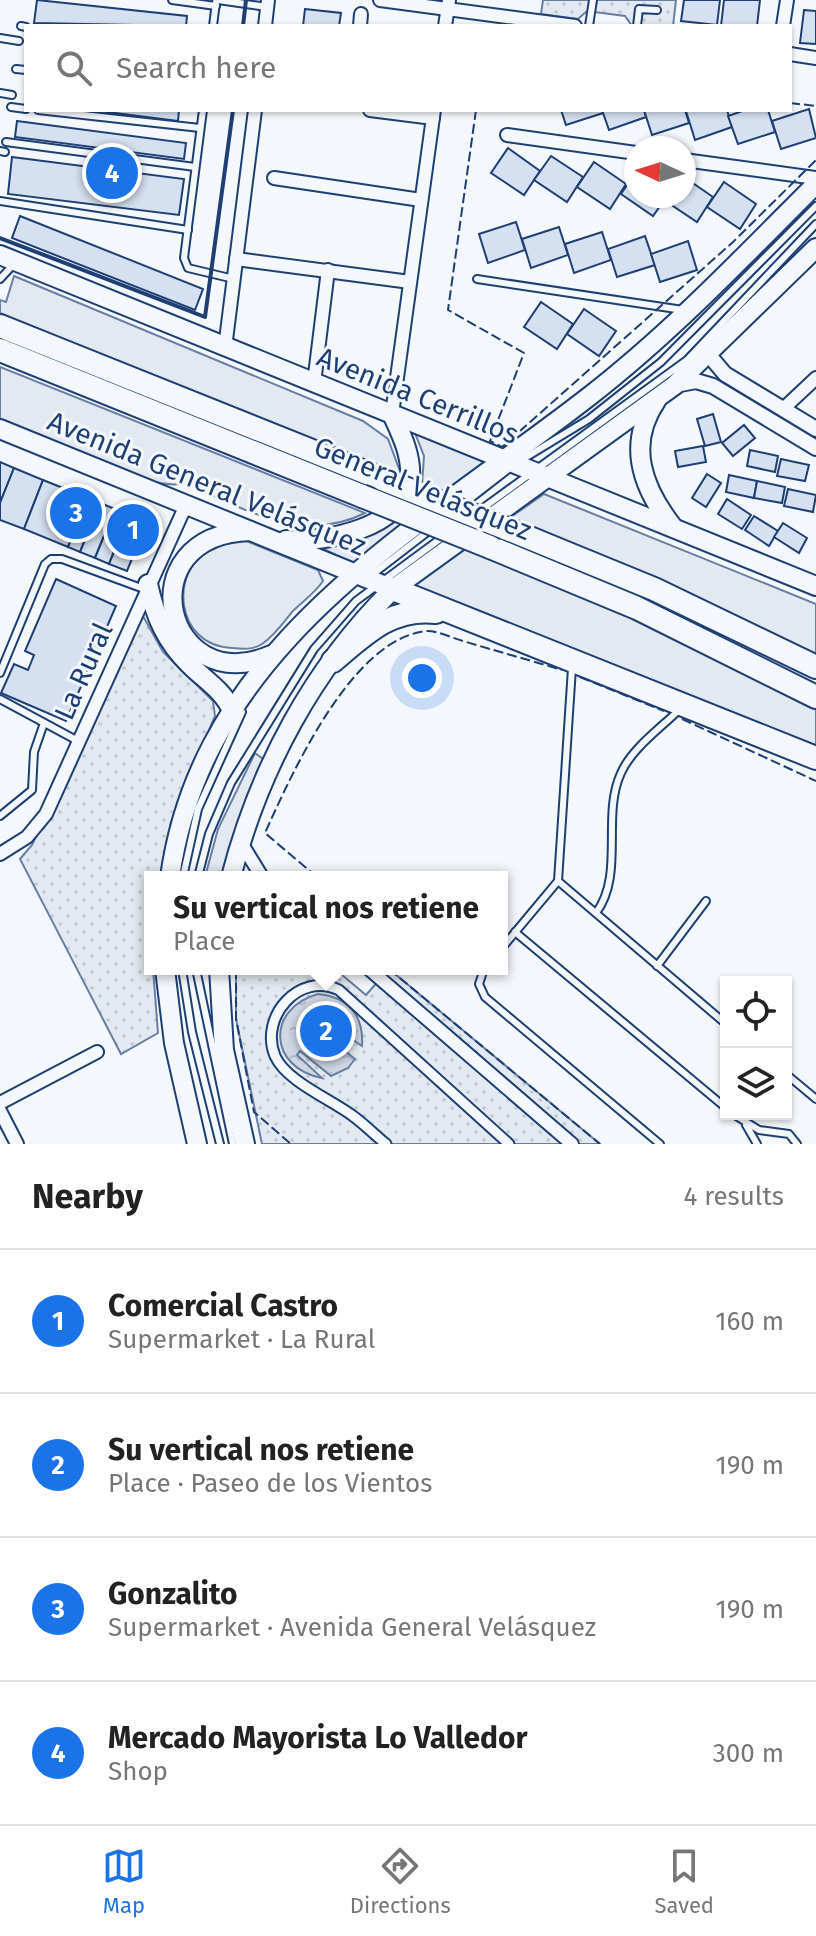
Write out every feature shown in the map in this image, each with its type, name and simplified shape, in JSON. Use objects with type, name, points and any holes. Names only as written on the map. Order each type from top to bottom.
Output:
[{"type":"highway","name":"General Velásquez","points":[[0,326],[654,589],[816,667]]},
{"type":"highway","name":"General Velásquez","points":[[0,350],[651,614],[816,697]]},
{"type":"highway","points":[[374,580],[816,758]]},
{"type":"highway","points":[[333,661],[369,630],[399,613],[430,611],[460,615]]},
{"type":"main road","points":[[232,871],[266,770],[301,708],[333,661],[374,580],[687,311],[816,184]]},
{"type":"main road","points":[[171,871],[190,796],[232,711],[273,654],[307,615],[374,580],[658,398],[708,354],[816,248]]},
{"type":"main road","name":"Avenida Cerrillos","points":[[8,258],[816,586]]},
{"type":"main road","points":[[658,398],[643,428],[640,461],[649,493],[675,529]]},
{"type":"main road","points":[[275,539],[318,540],[342,536],[371,524],[396,506],[406,493],[410,467],[392,414]]},
{"type":"main road","name":"Avenida General Velásquez","points":[[0,429],[374,580]]},
{"type":"main road","points":[[254,531],[220,535],[193,549],[176,572],[172,607],[185,638],[216,661],[243,664],[273,654]]},
{"type":"main road","points":[[147,587],[167,638],[225,698],[232,711]]},
{"type":"main road","points":[[166,975],[174,1043],[197,1144]]},
{"type":"main road","points":[[219,975],[221,1028],[245,1144]]},
{"type":"street","points":[[380,0],[448,5],[563,24]]},
{"type":"street","points":[[783,24],[786,0]]},
{"type":"street","points":[[265,24],[268,3]]},
{"type":"street","points":[[792,54],[816,58]]},
{"type":"street","points":[[225,348],[255,112]]},
{"type":"street","points":[[392,414],[433,114],[402,112]]},
{"type":"street","points":[[507,135],[624,151]]},
{"type":"street","points":[[696,162],[816,178]]},
{"type":"street","points":[[274,178],[421,200]]},
{"type":"street","points":[[236,259],[410,282]]},
{"type":"street","points":[[314,383],[328,270]]},
{"type":"street","points":[[708,354],[725,374],[816,429]]},
{"type":"street","points":[[783,409],[816,378]]},
{"type":"street","points":[[675,385],[696,381],[713,386],[816,448]]},
{"type":"street","name":"La Rural","points":[[6,850],[40,823],[186,505]]},
{"type":"street","points":[[240,841],[258,871]]},
{"type":"street","points":[[376,975],[572,1144]]},
{"type":"street","points":[[386,1144],[354,1117],[297,1081],[281,1066],[272,1046],[273,1023],[286,1001],[296,993],[321,985],[339,990],[509,1144]]},
{"type":"street","points":[[0,1103],[97,1052]]},
{"type":"street","points":[[0,1111],[17,1144]]},
{"type":"lane","points":[[172,0],[268,3]]},
{"type":"lane","points":[[589,24],[593,0]]},
{"type":"lane","points":[[213,24],[217,2]]},
{"type":"lane","points":[[637,24],[639,9],[657,10]]},
{"type":"lane","points":[[0,38],[19,41]]},
{"type":"lane","points":[[16,69],[24,70]]},
{"type":"lane","points":[[0,93],[12,95]]},
{"type":"lane","points":[[11,107],[24,109]]},
{"type":"lane","points":[[56,112],[200,128]]},
{"type":"lane","points":[[203,112],[184,258],[188,268],[234,279]]},
{"type":"lane","points":[[6,142],[195,167]]},
{"type":"lane","points":[[0,201],[188,230]]},
{"type":"lane","points":[[511,462],[551,446],[661,362],[816,206]]},
{"type":"lane","points":[[540,475],[687,360],[816,224]]},
{"type":"lane","points":[[0,279],[5,277],[8,258]]},
{"type":"lane","points":[[477,279],[687,311]]},
{"type":"lane","points":[[0,673],[45,564],[51,559],[147,587]]},
{"type":"lane","points":[[184,871],[198,809],[220,755],[243,711],[295,641],[374,580]]},
{"type":"lane","points":[[200,871],[217,813],[248,754],[323,637],[374,580]]},
{"type":"lane","points":[[508,941],[558,881],[572,660]]},
{"type":"lane","points":[[0,699],[78,741]]},
{"type":"lane","points":[[596,913],[608,893],[621,773],[636,751],[684,705]]},
{"type":"lane","points":[[0,816],[32,790],[34,752],[44,723]]},
{"type":"lane","points":[[558,881],[720,1019]]},
{"type":"lane","points":[[657,966],[706,901]]},
{"type":"lane","points":[[515,932],[720,1103]]},
{"type":"lane","points":[[183,975],[192,1032],[220,1144]]},
{"type":"lane","points":[[197,975],[234,1144]]},
{"type":"lane","points":[[482,975],[479,984],[485,997],[660,1144]]},
{"type":"lane","points":[[792,1079],[816,1099]]},
{"type":"lane","points":[[233,1094],[234,1144]]},
{"type":"lane","points":[[740,1120],[757,1144]]},
{"type":"lane","points":[[746,1125],[789,1134],[797,1144]]},
{"type":"shaded area","points":[[543,0],[676,0],[673,24],[631,24],[625,16],[587,11],[578,19],[541,14]]},
{"type":"shaded area","points":[[14,276],[363,421],[388,439],[401,474],[391,474],[0,313],[0,300],[6,302]]},
{"type":"shaded area","points":[[0,367],[365,513],[342,522],[319,525],[274,520],[186,483],[147,480],[66,452],[0,422]]},
{"type":"shaded area","points":[[415,433],[487,463],[355,564],[317,546],[349,540],[375,527],[422,485],[424,456]]},
{"type":"shaded area","points":[[544,494],[816,604],[816,655],[709,603],[511,517]]},
{"type":"shaded area","points":[[244,540],[318,570],[323,581],[266,641],[244,649],[213,644],[199,635],[189,621],[184,605],[184,588],[189,571],[199,557],[214,545]]},
{"type":"shaded area","points":[[465,546],[656,625],[816,708],[816,751],[409,586]]},
{"type":"shaded area","points":[[143,616],[163,652],[213,701],[215,716],[171,822],[161,871],[144,871],[144,975],[153,975],[158,1033],[121,1054],[20,859],[32,845]]},
{"type":"shaded area","points":[[255,753],[263,759],[241,814],[225,871],[207,871],[218,829]]},
{"type":"shaded area","points":[[236,975],[342,975],[366,995],[384,975],[396,975],[600,1144],[262,1144],[236,1019]]},
{"type":"water","points":[[318,994],[346,1004],[357,1017],[362,1035],[362,1046],[349,1037],[343,1017],[328,1008],[319,1009],[305,1020],[302,1031],[309,1048],[327,1055],[342,1049],[355,1059],[348,1068],[331,1076],[300,1051],[297,1055],[322,1078],[304,1072],[292,1063],[283,1051],[280,1038],[289,1012]]},
{"type":"building","points":[[37,0],[187,16],[186,24],[34,23]]},
{"type":"building","points":[[684,0],[720,0],[717,24],[681,21]]},
{"type":"building","points":[[724,0],[760,0],[757,24],[721,24]]},
{"type":"building","points":[[305,9],[341,13],[339,24],[303,24]]},
{"type":"building","points":[[804,10],[816,11],[816,44],[800,43]]},
{"type":"building","points":[[809,109],[816,138],[781,149],[772,121]]},
{"type":"building","points":[[107,112],[179,112],[178,121]]},
{"type":"building","points":[[562,112],[603,112],[603,113],[566,125]]},
{"type":"building","points":[[603,112],[645,112],[646,117],[609,130]]},
{"type":"building","points":[[645,112],[686,112],[689,123],[652,135]]},
{"type":"building","points":[[686,112],[728,112],[732,127],[696,140]]},
{"type":"building","points":[[739,112],[769,112],[775,132],[738,144],[728,116]]},
{"type":"building","points":[[17,121],[186,143],[184,159],[15,137]]},
{"type":"building","points":[[508,148],[540,171],[524,195],[491,173]]},
{"type":"building","points":[[551,156],[583,177],[567,202],[534,180]]},
{"type":"building","points":[[12,157],[184,179],[179,215],[8,194]]},
{"type":"building","points":[[594,162],[624,183],[610,209],[577,187]]},
{"type":"building","points":[[724,182],[756,204],[740,229],[707,207]]},
{"type":"building","points":[[696,185],[713,197],[697,222],[676,208],[696,208]]},
{"type":"building","points":[[641,208],[659,208],[653,216]]},
{"type":"building","points":[[20,216],[203,289],[195,310],[12,238]]},
{"type":"building","points":[[516,222],[525,250],[488,263],[479,234]]},
{"type":"building","points":[[559,227],[568,255],[531,268],[522,239]]},
{"type":"building","points":[[602,232],[611,260],[574,273],[565,244]]},
{"type":"building","points":[[645,236],[655,265],[617,277],[608,249]]},
{"type":"building","points":[[688,241],[697,270],[660,282],[651,254]]},
{"type":"building","points":[[541,302],[573,324],[557,349],[524,327]]},
{"type":"building","points":[[584,309],[616,331],[599,356],[567,334]]},
{"type":"building","points":[[713,414],[721,442],[705,446],[697,419]]},
{"type":"building","points":[[744,425],[755,438],[733,456],[722,443]]},
{"type":"building","points":[[703,446],[706,462],[678,467],[675,451]]},
{"type":"building","points":[[750,450],[778,456],[775,472],[747,466]]},
{"type":"building","points":[[781,459],[809,465],[805,481],[777,476]]},
{"type":"building","points":[[0,462],[14,468],[0,503]]},
{"type":"building","points":[[14,468],[43,480],[24,529],[0,520],[0,503]]},
{"type":"building","points":[[707,474],[721,483],[706,507],[692,498]]},
{"type":"building","points":[[729,475],[757,481],[754,498],[726,492]]},
{"type":"building","points":[[43,480],[88,498],[68,547],[24,529]]},
{"type":"building","points":[[757,481],[785,487],[782,503],[754,498]]},
{"type":"building","points":[[788,489],[816,495],[813,512],[784,506]]},
{"type":"building","points":[[88,498],[100,503],[80,552],[68,547]]},
{"type":"building","points":[[727,499],[751,515],[742,529],[718,514]]},
{"type":"building","points":[[100,503],[115,509],[95,558],[80,552]]},
{"type":"building","points":[[115,509],[129,515],[109,564],[95,558]]},
{"type":"building","points":[[129,515],[147,522],[127,571],[109,564]]},
{"type":"building","points":[[754,516],[778,531],[769,546],[745,530]]},
{"type":"building","points":[[783,523],[807,538],[799,553],[774,537]]},
{"type":"building","points":[[56,579],[116,606],[66,721],[1,693],[14,664],[28,670],[34,655],[25,651]]},
{"type":"fence","points":[[792,103],[816,106]]},
{"type":"fence","points":[[476,112],[448,310],[524,353],[490,441],[502,447],[733,242],[816,160]]},
{"type":"fence","points":[[310,871],[265,833],[291,777],[328,711],[375,656],[401,639],[428,631],[562,670]]},
{"type":"fence","points":[[580,677],[664,711]]},
{"type":"fence","points":[[682,719],[816,781]]},
{"type":"fence","points":[[236,975],[236,1019],[254,1112],[291,1144]]},
{"type":"fence","points":[[396,975],[600,1144]]},
{"type":"wall","points":[[243,24],[246,0]]},
{"type":"wall","points":[[0,238],[205,317],[233,112]]},
{"type":"place","name":"Mercado Mayorista Lo Valledor","points":[[112,173]]},
{"type":"place","name":"Gonzalito","points":[[76,513]]},
{"type":"place","name":"Comercial Castro","points":[[133,530]]},
{"type":"place","name":"Su vertical nos retiene","points":[[326,1031]]}]
